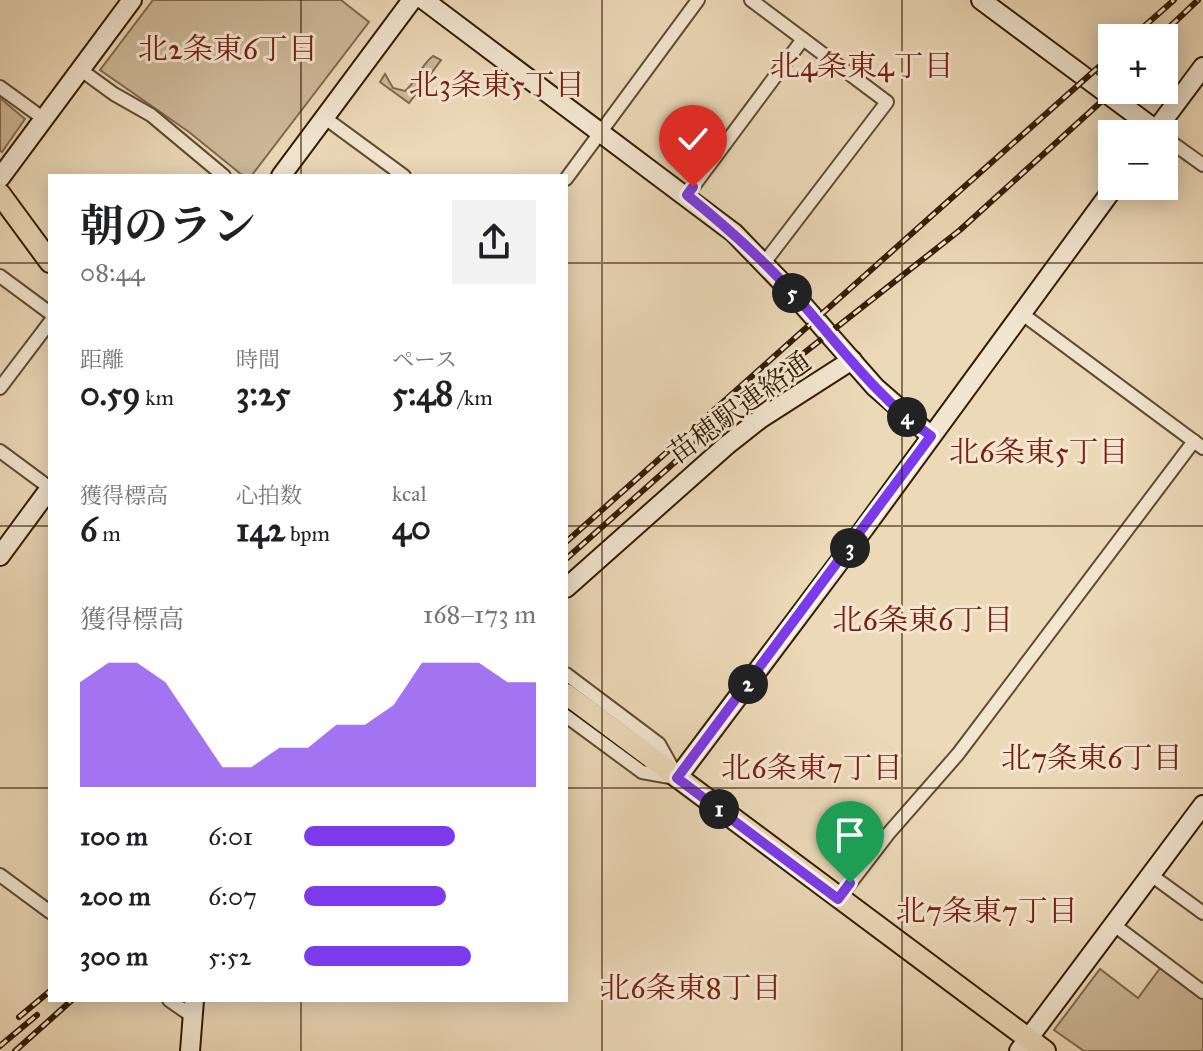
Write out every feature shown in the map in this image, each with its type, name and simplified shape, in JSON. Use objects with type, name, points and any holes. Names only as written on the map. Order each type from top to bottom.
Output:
[{"type":"main road","points":[[0,194],[48,259]]},
{"type":"main road","points":[[568,696],[1031,1047]]},
{"type":"street","points":[[0,178],[132,0]]},
{"type":"street","points":[[283,174],[412,0]]},
{"type":"street","name":"苗穂駅連絡通","points":[[424,0],[734,233],[852,360],[760,419],[727,445],[568,586]]},
{"type":"street","points":[[568,176],[698,0]]},
{"type":"street","points":[[751,0],[887,102],[764,263]]},
{"type":"street","points":[[981,0],[1140,120]]},
{"type":"street","points":[[687,195],[803,39]]},
{"type":"street","points":[[1167,120],[1203,67]]},
{"type":"street","points":[[81,70],[151,115],[222,174]]},
{"type":"street","points":[[0,87],[44,119]]},
{"type":"street","points":[[325,118],[401,174]]},
{"type":"street","points":[[1178,148],[1203,165]]},
{"type":"street","points":[[677,778],[1105,200]]},
{"type":"street","points":[[0,276],[48,312]]},
{"type":"street","points":[[838,899],[888,834],[958,754],[1199,444],[1021,313]]},
{"type":"street","points":[[0,388],[48,325]]},
{"type":"street","points":[[852,360],[875,387],[931,436]]},
{"type":"street","points":[[0,451],[48,487]]},
{"type":"street","points":[[0,556],[48,491]]},
{"type":"street","points":[[568,676],[659,744],[677,778]]},
{"type":"street","points":[[568,717],[642,772],[677,778]]},
{"type":"street","points":[[1031,1047],[1114,925],[1203,805]]},
{"type":"street","points":[[0,875],[48,911]]},
{"type":"street","points":[[1151,875],[1203,913]]},
{"type":"street","points":[[1114,925],[1203,992]]},
{"type":"street","points":[[190,1051],[193,1008]]},
{"type":"shaded area","points":[[153,0],[341,0],[369,22],[253,174],[241,174],[189,132],[100,70]]},
{"type":"shaded area","points":[[433,56],[441,60],[409,103],[380,82],[385,74],[393,88],[405,91]]},
{"type":"shaded area","points":[[0,98],[25,119],[2,152],[0,151]]},
{"type":"shaded area","points":[[1161,967],[1203,998],[1203,1051],[1084,1051],[1054,1030],[1100,969],[1138,998]]},
{"type":"railway","points":[[1147,24],[1174,0]]},
{"type":"railway","points":[[1173,24],[1198,0]]},
{"type":"railway","points":[[568,540],[1098,67]]},
{"type":"railway","points":[[568,557],[747,398],[960,230],[1099,104]]},
{"type":"railway","points":[[19,1017],[48,993]]},
{"type":"railway","points":[[15,1051],[70,1002]]},
{"type":"railway","points":[[0,1046],[37,1015]]},
{"type":"district","name":"北2条東6丁目","points":[[228,49]]},
{"type":"district","name":"北4条東4丁目","points":[[862,66]]},
{"type":"district","name":"北3条東5丁目","points":[[497,85]]},
{"type":"district","name":"北6条東5丁目","points":[[1039,452]]},
{"type":"district","name":"北6条東6丁目","points":[[923,620]]},
{"type":"district","name":"北7条東6丁目","points":[[1092,758]]},
{"type":"district","name":"北6条東7丁目","points":[[812,768]]},
{"type":"district","name":"北7条東7丁目","points":[[987,911]]},
{"type":"district","name":"北6条東8丁目","points":[[691,988]]},
{"type":"route","points":[[693,187],[687,195],[734,233],[796,297],[875,387],[931,436],[677,778],[838,899],[850,883]]}]
